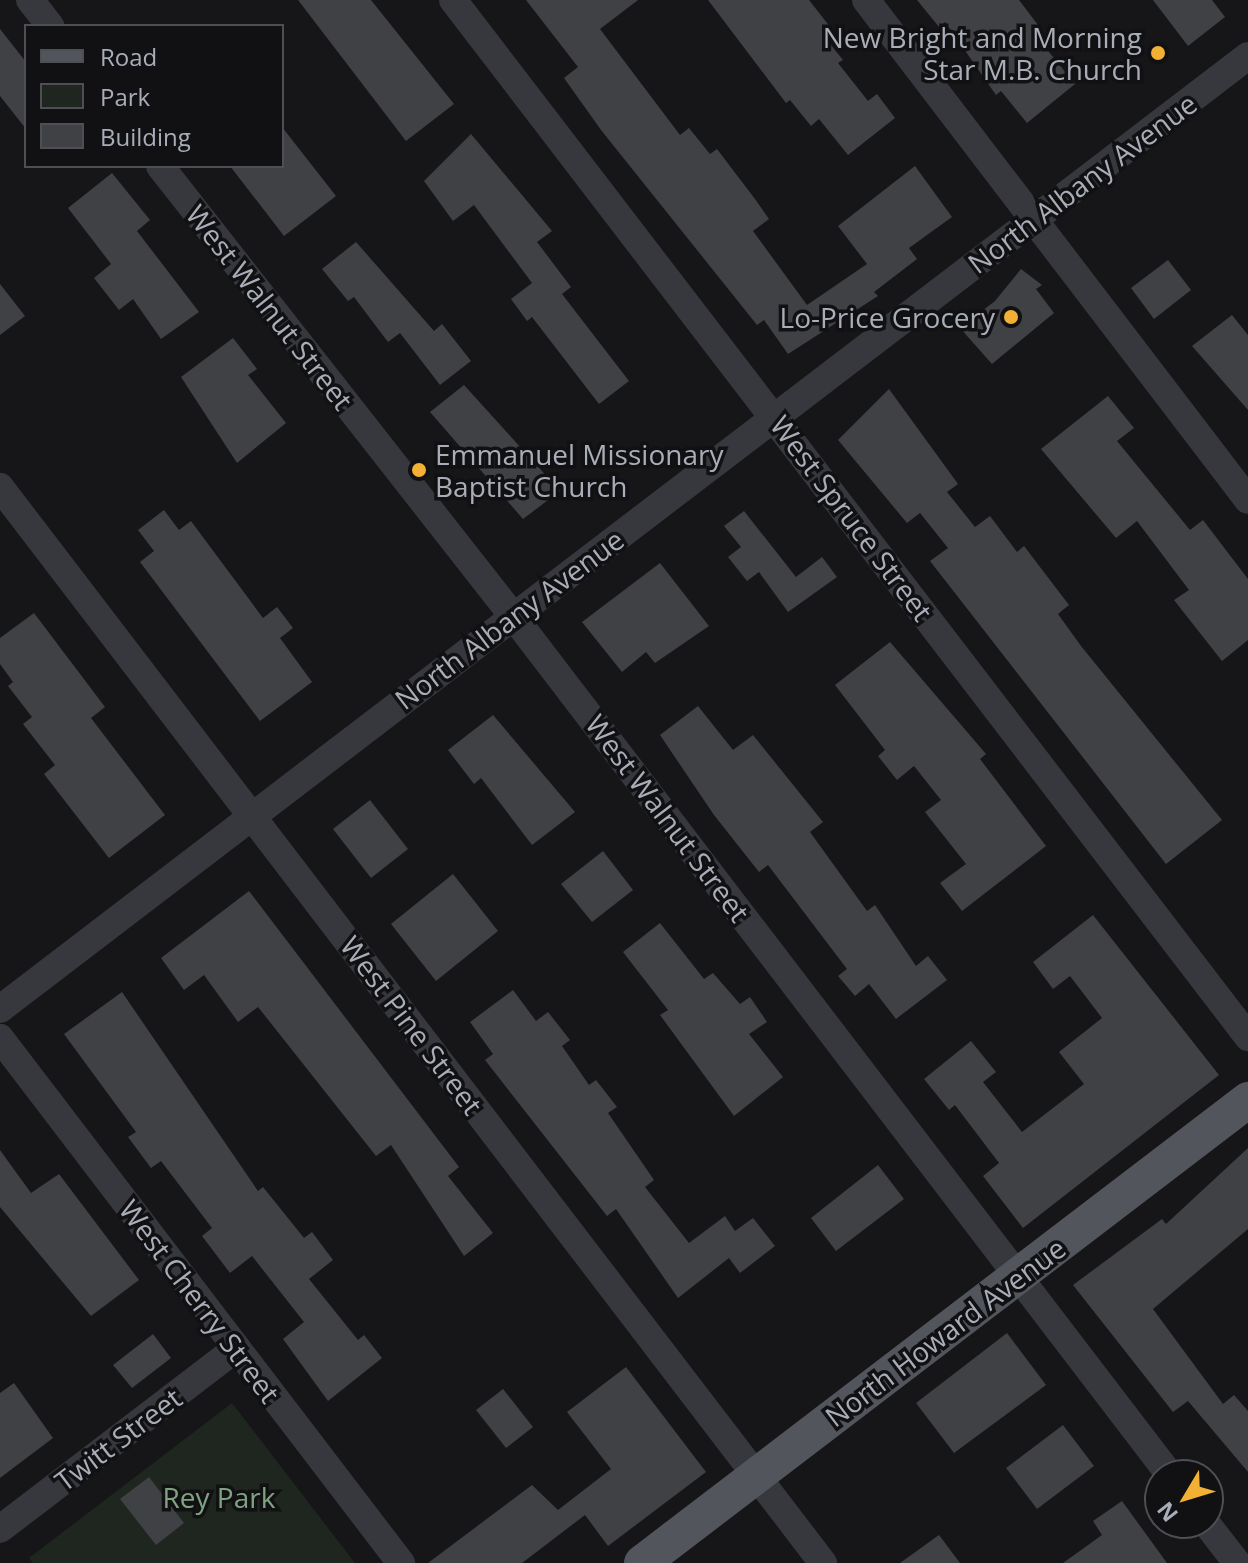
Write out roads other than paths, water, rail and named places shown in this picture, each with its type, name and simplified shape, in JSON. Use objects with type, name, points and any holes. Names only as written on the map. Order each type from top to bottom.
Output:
[{"type":"main road","name":"North Howard Avenue","points":[[642,1563],[1248,1100]]},
{"type":"street","points":[[30,0],[48,24]]},
{"type":"street","name":"West Spruce Street","points":[[453,0],[1248,1037]]},
{"type":"street","points":[[866,0],[1248,500]]},
{"type":"street","name":"North Albany Avenue","points":[[0,1009],[1248,56]]},
{"type":"street","name":"West Walnut Street","points":[[162,168],[513,616],[1158,1459]]},
{"type":"street","name":"West Pine Street","points":[[0,487],[823,1563]]},
{"type":"street","name":"West Cherry Street","points":[[0,1038],[401,1563]]},
{"type":"street","name":"Twitt Street","points":[[0,1529],[237,1348]]},
{"type":"street","points":[[1218,1539],[1237,1563]]},
{"type":"place","name":"New Bright and Morning Star M.B. Church","points":[[1158,53]]},
{"type":"place","name":"Lo-Price Grocery","points":[[1011,317]]},
{"type":"place","name":"Emmanuel Missionary Baptist Church","points":[[419,470]]},
{"type":"park label","name":"Rey Park","points":[[219,1497]]}]
